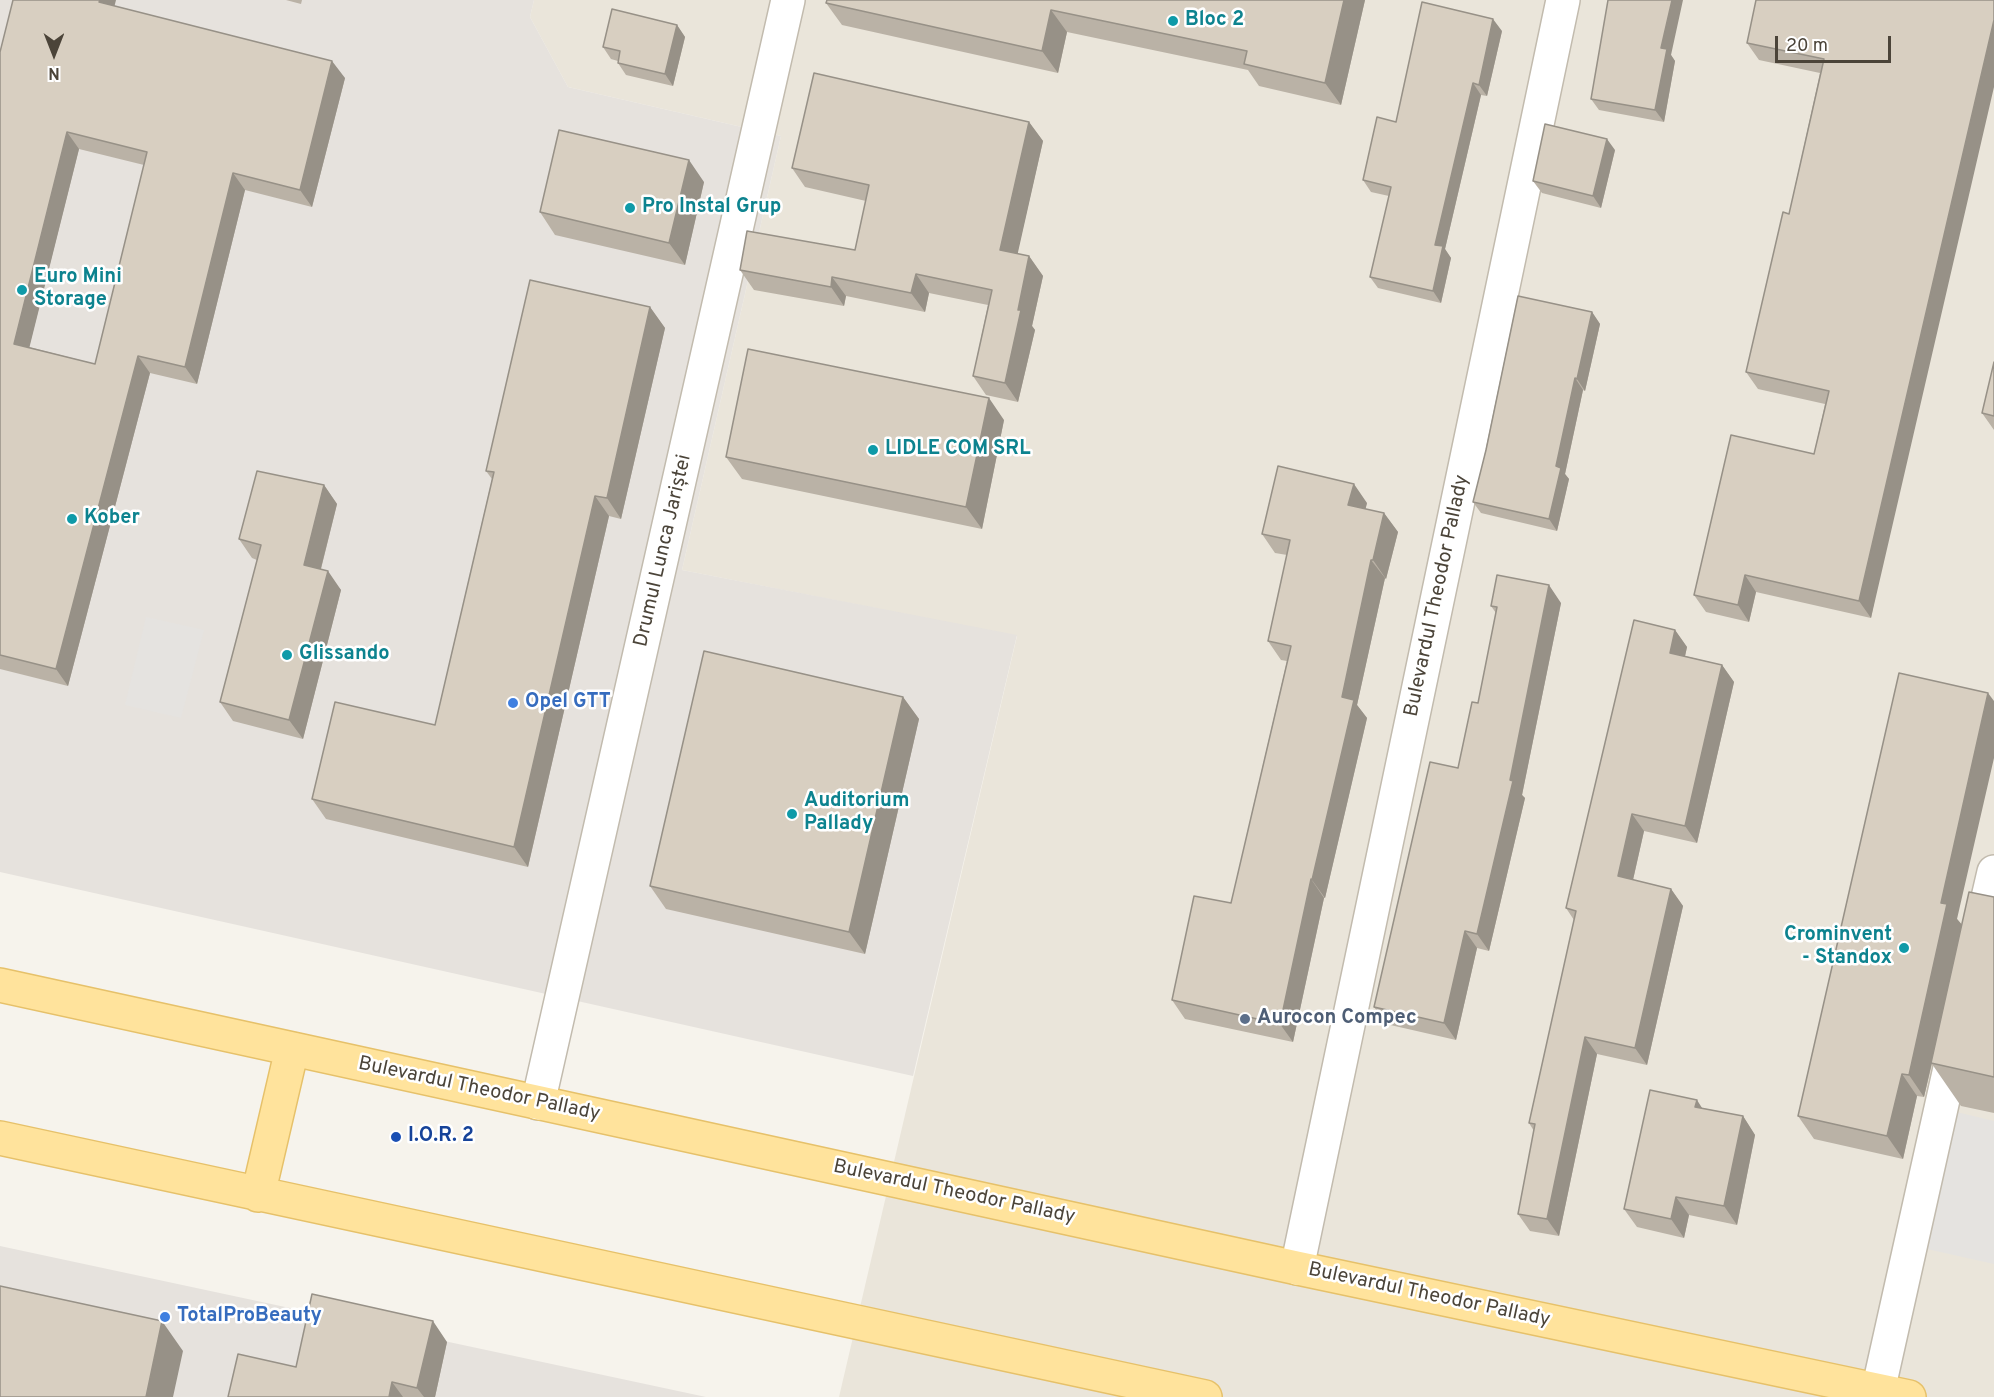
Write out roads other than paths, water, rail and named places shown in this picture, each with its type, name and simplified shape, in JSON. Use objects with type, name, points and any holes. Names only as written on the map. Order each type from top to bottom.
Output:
[{"type":"main road","name":"Bulevardul Theodor Pallady","points":[[0,985],[1297,1268],[1893,1394]]},
{"type":"main road","points":[[258,1195],[292,1049]]},
{"type":"main road","points":[[0,1138],[1205,1397]]},
{"type":"street","name":"Drumul Lunca Jariștei","points":[[538,1103],[788,0]]},
{"type":"street","name":"Bulevardul Theodor Pallady","points":[[1297,1268],[1563,0]]},
{"type":"street","points":[[1973,965],[1994,872]]},
{"type":"street","points":[[1893,1394],[1962,1011]]},
{"type":"place","name":"Bloc 2","points":[[1173,21]]},
{"type":"place","name":"Pro Instal Grup","points":[[630,208]]},
{"type":"place","name":"Euro Mini Storage","points":[[22,290]]},
{"type":"place","name":"LIDLE COM SRL","points":[[873,450]]},
{"type":"place","name":"Kober","points":[[72,519]]},
{"type":"place","name":"Glissando","points":[[287,655]]},
{"type":"place","name":"Opel GTT","points":[[513,703]]},
{"type":"place","name":"Auditorium Pallady","points":[[792,814]]},
{"type":"place","name":"Crominvent - Standox","points":[[1904,948]]},
{"type":"place","name":"Aurocon Compec","points":[[1245,1019]]},
{"type":"place","name":"I.O.R. 2","points":[[396,1137]]},
{"type":"place","name":"TotalProBeauty","points":[[165,1317]]}]
